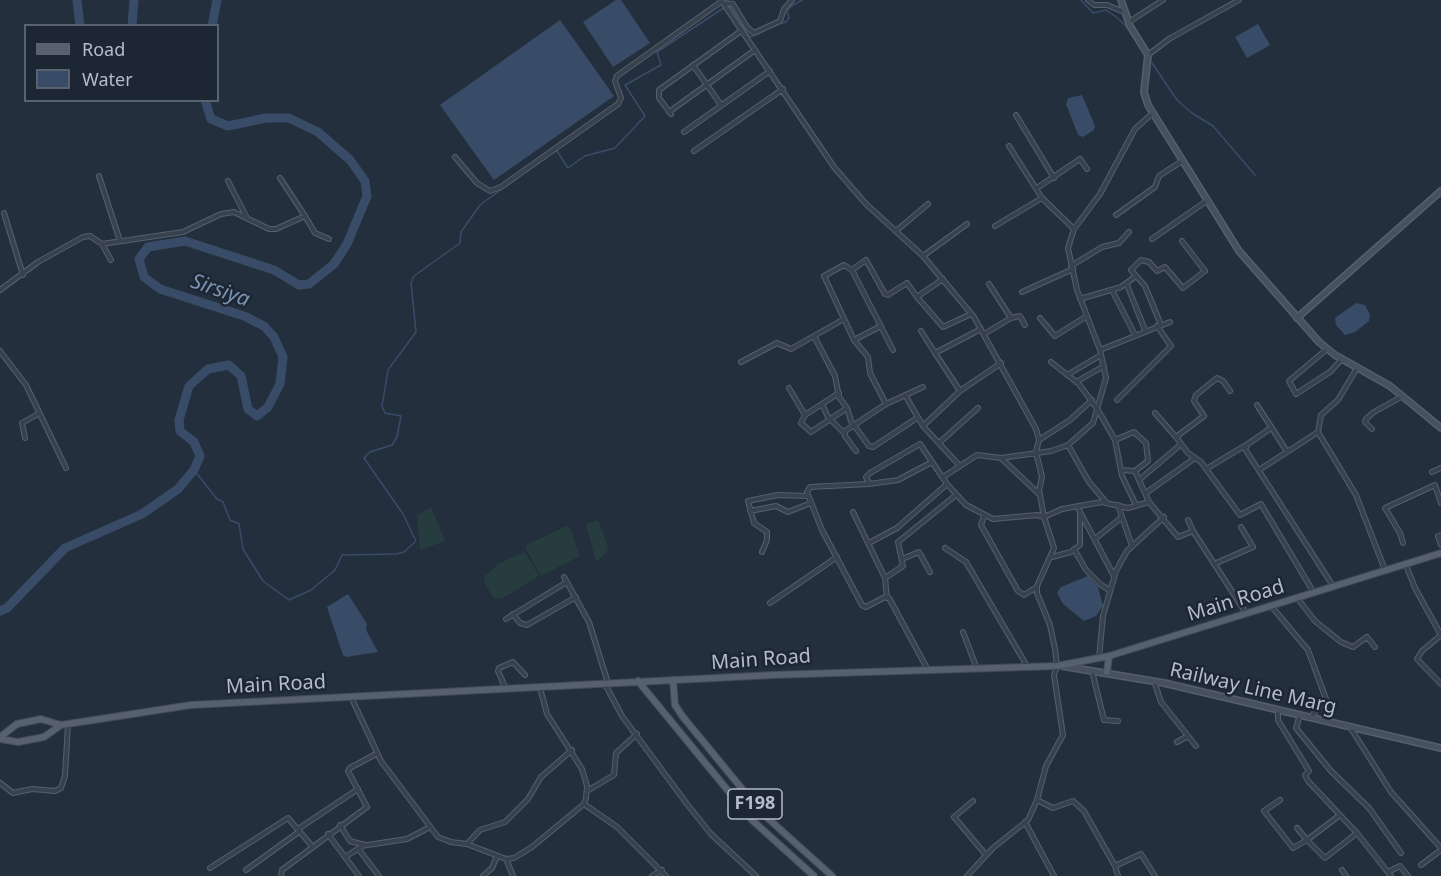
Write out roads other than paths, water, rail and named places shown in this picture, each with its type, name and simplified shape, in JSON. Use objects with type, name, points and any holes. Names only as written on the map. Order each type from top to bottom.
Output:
[{"type":"main road","name":"Main Road","points":[[64,724],[191,705],[874,670],[928,671],[1057,666],[1109,656],[1441,553]]},
{"type":"main road","points":[[1107,672],[1109,656]]},
{"type":"main road","name":"F198","points":[[673,680],[675,705],[688,722],[762,813],[832,876]]},
{"type":"main road","name":"F198","points":[[638,681],[752,820],[814,876]]},
{"type":"main road","points":[[0,738],[17,724],[42,719],[64,724]]},
{"type":"main road","points":[[680,730],[688,722]]},
{"type":"main road","points":[[0,738],[18,742],[44,737],[64,724]]},
{"type":"main road","points":[[790,855],[798,847]]},
{"type":"street","points":[[456,157],[477,183],[490,191],[501,187],[618,104],[621,98],[615,81],[617,76],[724,4],[733,4],[747,27],[754,33],[780,21],[784,9],[792,0]]},
{"type":"street","points":[[1088,0],[1094,5],[1107,5],[1124,12]]},
{"type":"street","points":[[1121,0],[1124,12],[1148,55],[1144,92],[1153,114],[1239,251],[1296,318],[1327,349],[1390,386],[1441,428]]},
{"type":"street","points":[[1129,22],[1163,0]]},
{"type":"street","points":[[1148,55],[1169,39],[1239,0]]},
{"type":"street","points":[[724,4],[834,166],[866,204],[944,278],[971,314],[1001,363],[1036,429],[1039,440],[1036,452],[1042,477],[1040,495],[1054,548],[1037,587],[1023,595],[1018,591],[981,525],[984,516]]},
{"type":"street","points":[[741,31],[659,90],[659,98],[670,113],[755,50]]},
{"type":"street","points":[[693,65],[721,105]]},
{"type":"street","points":[[684,132],[770,71]]},
{"type":"street","points":[[694,151],[783,89]]},
{"type":"street","points":[[942,477],[977,455],[1001,459],[1036,452],[1051,452],[1068,445],[1093,423],[1105,387],[1104,366],[1080,299],[1068,248],[1074,229],[1101,194],[1135,129],[1153,114]]},
{"type":"street","points":[[1016,115],[1054,178]]},
{"type":"street","points":[[1009,146],[1042,198],[1074,229]]},
{"type":"street","points":[[1037,188],[1080,159],[1087,169]]},
{"type":"street","points":[[1116,215],[1155,187],[1159,176],[1182,161]]},
{"type":"street","points":[[99,176],[120,241]]},
{"type":"street","points":[[280,178],[315,233],[329,239]]},
{"type":"street","points":[[228,181],[247,218]]},
{"type":"street","points":[[1296,318],[1441,191]]},
{"type":"street","points":[[996,226],[1042,198]]},
{"type":"street","points":[[1152,239],[1208,200]]},
{"type":"street","points":[[896,231],[928,204]]},
{"type":"street","points":[[102,244],[183,232],[220,214],[234,212],[269,229],[276,229],[305,216]]},
{"type":"street","points":[[4,213],[23,275]]},
{"type":"street","points":[[923,256],[967,224]]},
{"type":"street","points":[[1022,292],[1072,267],[1102,247],[1119,243],[1129,232]]},
{"type":"street","points":[[0,290],[38,262],[83,237],[90,236],[102,244],[111,260]]},
{"type":"street","points":[[1117,399],[1171,346],[1159,326],[1145,286],[1131,270],[1141,260],[1149,262],[1157,271],[1165,267],[1183,288],[1205,271],[1182,241]]},
{"type":"street","points":[[852,270],[866,260],[885,294],[888,295],[907,283],[943,327],[947,328],[971,314]]},
{"type":"street","points":[[886,404],[870,373],[868,357],[854,340],[824,276],[844,265],[852,270],[893,350]]},
{"type":"street","points":[[1080,299],[1127,285],[1136,276]]},
{"type":"street","points":[[917,297],[944,278]]},
{"type":"street","points":[[989,284],[1011,318]]},
{"type":"street","points":[[1127,285],[1145,330]]},
{"type":"street","points":[[1112,290],[1135,335]]},
{"type":"street","points":[[984,334],[1011,318],[1020,316],[1024,325]]},
{"type":"street","points":[[1040,318],[1052,337],[1087,316]]},
{"type":"street","points":[[741,362],[777,343],[791,349],[844,319]]},
{"type":"street","points":[[1067,375],[1135,335],[1170,322]]},
{"type":"street","points":[[854,340],[880,326]]},
{"type":"street","points":[[935,353],[981,329]]},
{"type":"street","points":[[921,331],[960,391]]},
{"type":"street","points":[[814,336],[835,376],[839,393],[866,442],[873,447],[918,418]]},
{"type":"street","points":[[1327,349],[1288,381],[1296,394],[1330,372],[1342,359]]},
{"type":"street","points":[[0,351],[26,385],[66,468]]},
{"type":"street","points":[[1051,362],[1076,382],[1098,410],[1115,440],[1125,484],[1136,505]]},
{"type":"street","points":[[922,426],[960,391],[1001,363]]},
{"type":"street","points":[[1076,382],[1104,366]]},
{"type":"street","points":[[1357,368],[1338,400],[1321,415],[1318,432],[1356,495],[1386,571]]},
{"type":"street","points":[[1176,437],[1204,417],[1194,401],[1196,395],[1217,378],[1223,381],[1230,391]]},
{"type":"street","points":[[844,433],[886,404],[923,387]]},
{"type":"street","points":[[789,388],[805,415]]},
{"type":"street","points":[[839,393],[805,415],[801,421],[808,431],[847,408]]},
{"type":"street","points":[[905,395],[922,426],[959,465]]},
{"type":"street","points":[[1372,429],[1365,422],[1366,419],[1401,397]]},
{"type":"street","points":[[1039,440],[1070,420],[1092,400]]},
{"type":"street","points":[[822,404],[830,419],[844,433],[856,451]]},
{"type":"street","points":[[1257,405],[1286,450]]},
{"type":"street","points":[[939,443],[978,408]]},
{"type":"street","points":[[1155,413],[1180,445],[1206,469],[1240,515],[1261,504],[1314,594]]},
{"type":"street","points":[[26,438],[22,423],[38,414]]},
{"type":"street","points":[[1206,469],[1271,428]]},
{"type":"street","points":[[1115,440],[1134,432],[1146,443],[1148,461],[1135,471],[1122,470]]},
{"type":"street","points":[[1259,470],[1286,450],[1318,432]]},
{"type":"street","points":[[869,484],[866,477],[870,473],[918,443],[956,495],[984,516],[993,519],[1037,515],[1044,517],[1062,509],[1107,502],[1118,504],[1122,508],[1149,502]]},
{"type":"street","points":[[1248,444],[1245,449],[1334,588]]},
{"type":"street","points":[[1068,445],[1089,482],[1107,502]]},
{"type":"street","points":[[1139,480],[1180,445]]},
{"type":"street","points":[[1146,493],[1195,458]]},
{"type":"street","points":[[1001,459],[1040,495]]},
{"type":"street","points":[[887,598],[866,608],[862,605],[811,503],[807,489],[898,480],[932,462]]},
{"type":"street","points":[[1432,472],[1441,468]]},
{"type":"street","points":[[1135,471],[1149,502],[1164,517],[1178,537],[1193,531]]},
{"type":"street","points":[[869,543],[897,528],[947,484]]},
{"type":"street","points":[[1403,543],[1400,533],[1385,508],[1434,485],[1441,503]]},
{"type":"street","points":[[762,552],[767,540],[767,532],[754,523],[748,501],[778,495],[808,496]]},
{"type":"street","points":[[885,578],[903,566],[898,542],[956,495]]},
{"type":"street","points":[[750,511],[776,506],[788,512],[811,503]]},
{"type":"street","points":[[1118,504],[1132,546]]},
{"type":"street","points":[[1079,508],[1114,576]]},
{"type":"street","points":[[1052,557],[1074,549],[1080,541],[1079,508]]},
{"type":"street","points":[[853,512],[885,578],[887,598],[900,616],[928,671]]},
{"type":"street","points":[[1095,539],[1122,517]]},
{"type":"street","points":[[1099,658],[1103,616],[1109,590],[1120,562],[1132,546],[1164,517]]},
{"type":"street","points":[[1188,520],[1247,615]]},
{"type":"street","points":[[1214,564],[1253,546],[1241,527]]},
{"type":"street","points":[[1441,535],[1437,536],[1441,545]]},
{"type":"street","points":[[945,548],[966,562],[1027,666]]},
{"type":"street","points":[[1074,549],[1086,570],[1109,590]]},
{"type":"street","points":[[902,559],[919,552],[930,572]]},
{"type":"street","points":[[770,603],[837,557]]},
{"type":"street","points":[[1406,565],[1414,588],[1441,635],[1422,651],[1417,659],[1441,684]]},
{"type":"street","points":[[564,577],[589,622],[613,702],[711,834],[756,876]]},
{"type":"street","points":[[506,619],[567,582]]},
{"type":"street","points":[[967,876],[986,855],[1025,822],[1037,800],[1046,765],[1063,735],[1054,675],[1057,666],[1050,626],[1040,602],[1037,587]]},
{"type":"street","points":[[513,614],[520,623],[527,625],[576,597]]},
{"type":"street","points":[[1298,599],[1315,621],[1341,642],[1353,647],[1367,637],[1375,647]]},
{"type":"street","points":[[1272,607],[1308,650],[1326,699],[1310,718]]},
{"type":"street","points":[[963,633],[977,669]]},
{"type":"street","points":[[507,690],[499,675],[499,668],[513,662],[525,675]]},
{"type":"street","name":"Railway Line Marg","points":[[1057,666],[1154,681],[1441,748]]},
{"type":"street","points":[[1092,670],[1104,720],[1118,721]]},
{"type":"street","points":[[1154,681],[1161,702],[1196,746]]},
{"type":"street","points":[[351,697],[376,754],[430,827],[443,840],[467,844],[506,859],[532,847],[584,804],[587,791],[582,769],[544,707],[540,688]]},
{"type":"street","points":[[1278,710],[1278,720],[1309,771],[1305,775],[1308,781],[1357,833],[1389,874],[1400,866],[1408,876]]},
{"type":"street","points":[[1300,715],[1296,728],[1331,771],[1369,808],[1401,853]]},
{"type":"street","points":[[0,783],[13,793],[32,789],[55,791],[61,788],[65,776],[64,724]]},
{"type":"street","points":[[1350,727],[1376,772],[1441,849],[1421,865]]},
{"type":"street","points":[[587,791],[614,775],[617,771],[616,753],[637,734]]},
{"type":"street","points":[[1178,742],[1188,736]]},
{"type":"street","points":[[467,844],[480,830],[505,822],[528,799],[541,777],[572,750]]},
{"type":"street","points":[[281,876],[282,870],[367,807],[348,771],[376,754]]},
{"type":"street","points":[[246,870],[358,789]]},
{"type":"street","points":[[1037,800],[1053,808],[1074,801],[1084,811],[1115,866],[1118,876]]},
{"type":"street","points":[[1280,800],[1264,811],[1293,848],[1340,814]]},
{"type":"street","points":[[974,801],[954,818],[986,855]]},
{"type":"street","points":[[584,804],[617,827],[666,876]]},
{"type":"street","points":[[210,868],[285,819],[291,819],[312,846]]},
{"type":"street","points":[[1025,822],[1054,876]]},
{"type":"street","points":[[340,825],[350,841],[363,846]]},
{"type":"street","points":[[345,857],[363,846],[408,839],[430,827]]},
{"type":"street","points":[[1297,828],[1325,858],[1357,833]]},
{"type":"street","points":[[328,834],[359,876]]},
{"type":"street","points":[[363,846],[360,851],[379,876]]},
{"type":"street","points":[[1115,866],[1141,854],[1155,876]]},
{"type":"street","points":[[483,876],[492,868],[497,856]]},
{"type":"street","points":[[506,859],[513,876]]},
{"type":"street","points":[[652,876],[662,870]]},
{"type":"street","points":[[1342,870],[1346,876]]},
{"type":"water","points":[[616,0],[621,0],[650,43],[613,67],[583,22]]},
{"type":"water","points":[[560,20],[614,96],[494,180],[440,105]]},
{"type":"water","points":[[1258,24],[1270,45],[1247,58],[1235,37]]},
{"type":"water","points":[[1082,95],[1095,126],[1094,130],[1083,137],[1078,135],[1066,104],[1068,98]]},
{"type":"water","points":[[1356,303],[1365,305],[1370,315],[1369,321],[1355,332],[1345,335],[1336,325],[1335,318]]},
{"type":"water","points":[[1088,576],[1098,587],[1103,606],[1096,616],[1084,621],[1063,604],[1057,593],[1061,587]]},
{"type":"water","points":[[348,594],[367,624],[366,630],[378,652],[346,657],[343,655],[327,607]]},
{"type":"waterway","name":"Sirsiya","points":[[77,0],[80,24]]},
{"type":"waterway","name":"Sirsiya","points":[[132,24],[134,0]]},
{"type":"waterway","name":"Sirsiya","points":[[212,24],[217,0]]},
{"type":"waterway","points":[[777,24],[786,22],[789,18],[787,11],[802,0]]},
{"type":"waterway","points":[[1081,0],[1093,13],[1106,10],[1115,16],[1126,26],[1138,44]]},
{"type":"waterway","points":[[729,5],[750,37],[759,33]]},
{"type":"waterway","points":[[553,152],[557,151],[568,168],[585,156],[615,148],[645,116],[625,85],[661,65],[657,52],[725,7]]},
{"type":"waterway","points":[[1152,63],[1177,100],[1213,126],[1255,175]]},
{"type":"waterway","name":"Sirsiya","points":[[0,611],[7,608],[65,548],[142,514],[178,489],[194,470],[200,456],[194,442],[180,431],[179,420],[189,386],[208,369],[229,365],[241,376],[248,409],[257,416],[268,407],[280,384],[283,357],[274,337],[264,326],[244,316],[160,289],[144,277],[139,259],[148,247],[185,241],[274,270],[299,285],[309,284],[334,264],[347,244],[367,196],[365,181],[350,160],[318,132],[289,118],[266,118],[228,126],[211,119],[206,102]]},
{"type":"waterway","points":[[536,164],[547,157]]},
{"type":"waterway","points":[[194,470],[217,499],[223,502],[230,520],[239,524],[243,549],[263,581],[289,600],[311,590],[335,570],[342,555],[404,552],[416,541],[403,514],[364,458],[370,452],[392,445],[397,437],[401,416],[385,413],[382,406],[388,370],[416,332],[411,283],[414,276],[460,243],[461,232],[480,205],[522,174]]}]
